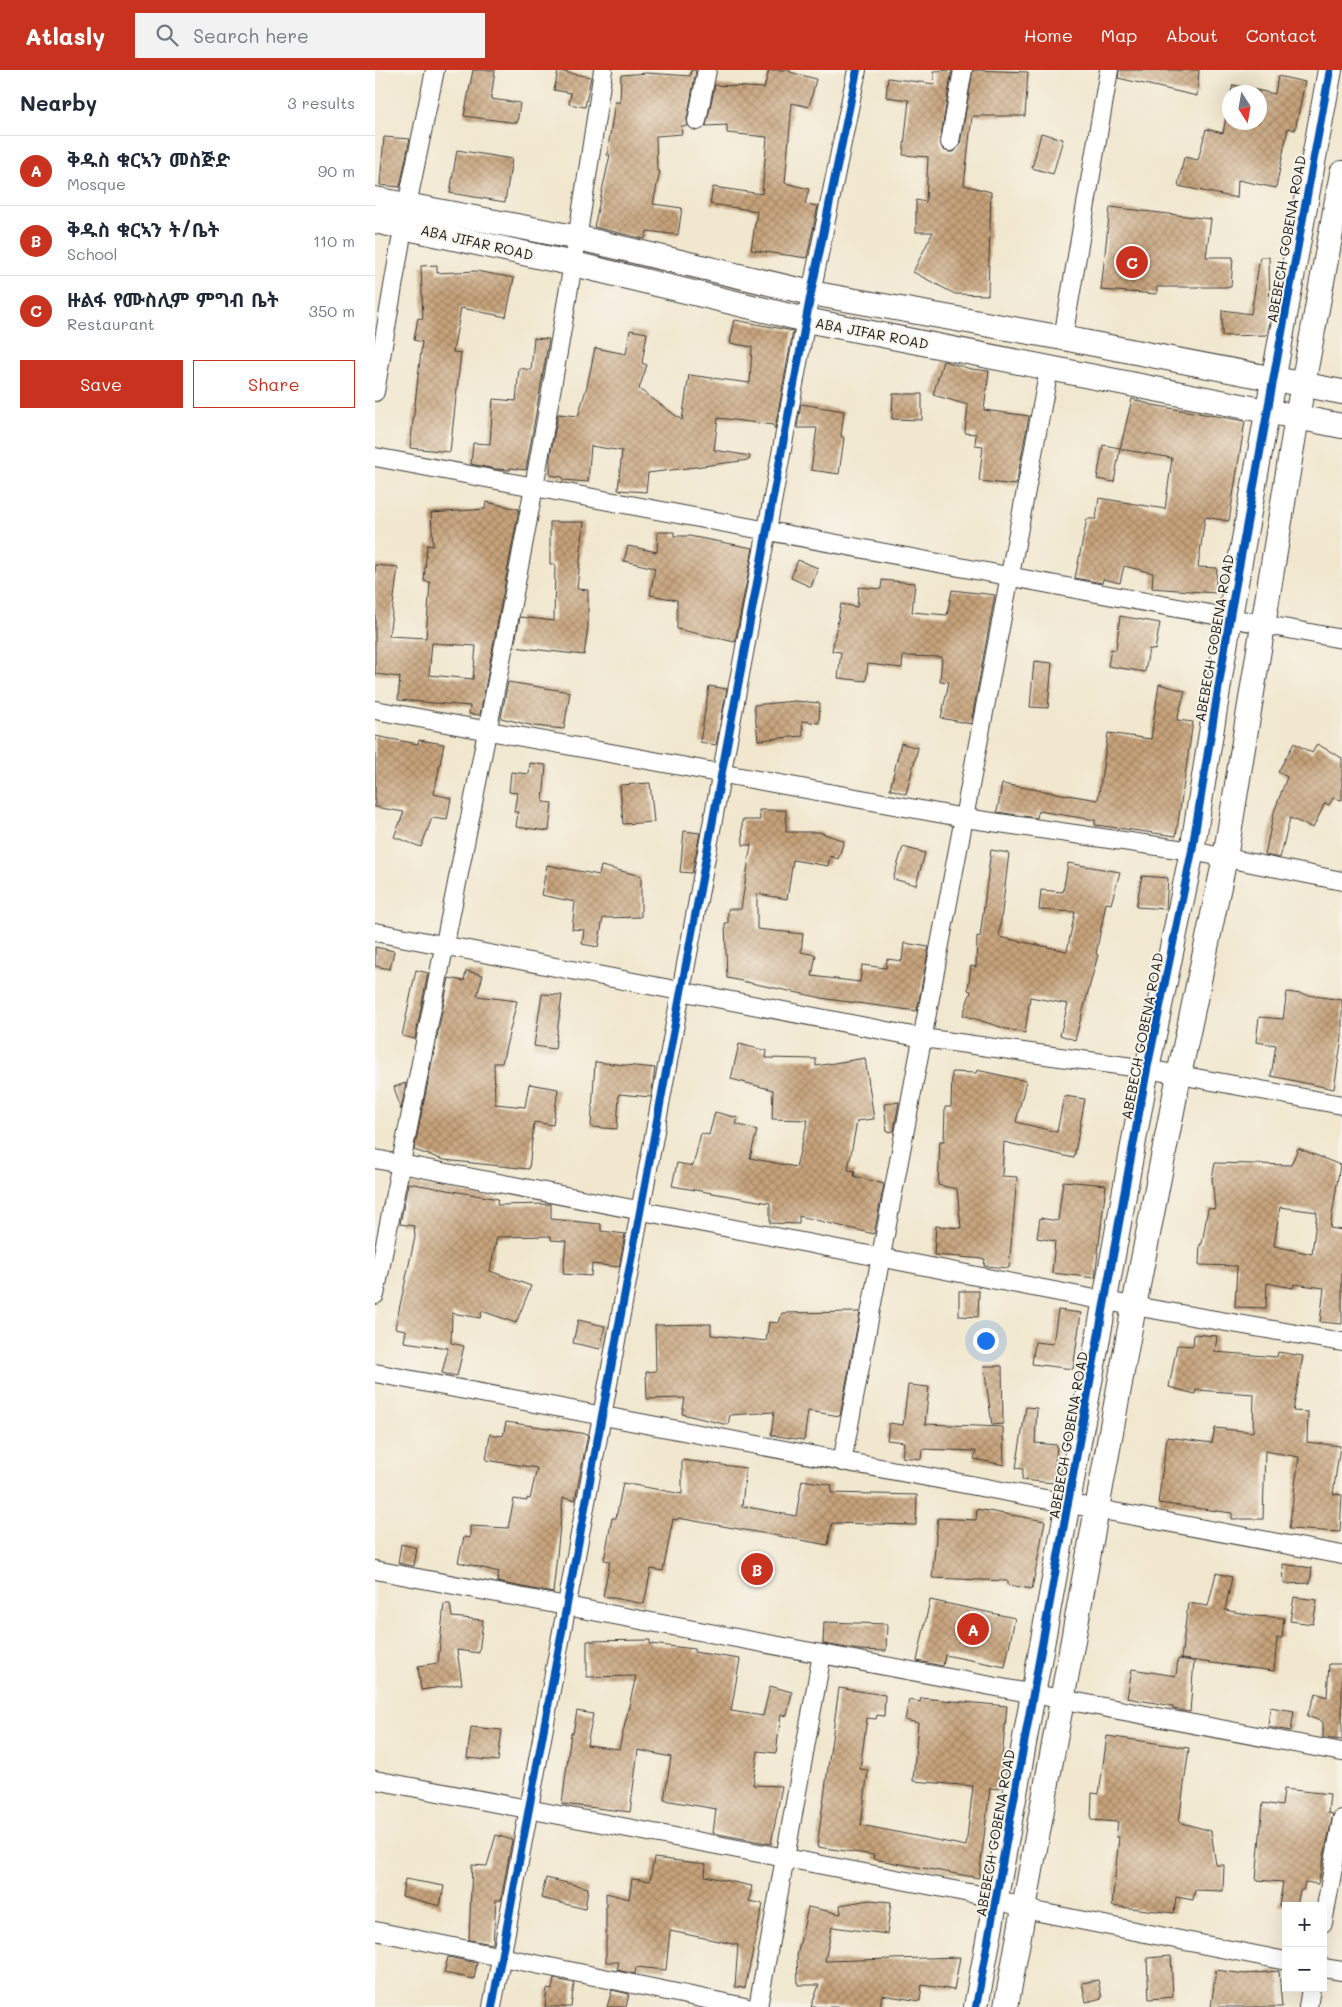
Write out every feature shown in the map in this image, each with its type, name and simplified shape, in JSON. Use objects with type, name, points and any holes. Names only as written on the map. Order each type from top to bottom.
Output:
[{"type":"street","points":[[375,392],[405,215],[435,70]]},
{"type":"street","points":[[375,1295],[534,487],[579,238],[603,70]]},
{"type":"street","points":[[697,121],[707,70]]},
{"type":"street","points":[[492,2007],[811,293],[857,70]]},
{"type":"street","points":[[950,142],[963,70]]},
{"type":"street","points":[[1063,338],[1109,70]]},
{"type":"street","name":"ABEBECH GOBENA ROAD","points":[[976,2007],[1147,1069],[1192,851],[1230,616],[1330,70]]},
{"type":"street","points":[[1006,2007],[1134,1306],[1179,1075],[1225,858],[1297,417],[1342,173]]},
{"type":"street","name":"ABA JIFAR ROAD","points":[[375,199],[405,215],[574,264],[806,320],[1342,426]]},
{"type":"street","name":"ABA JIFAR ROAD","points":[[375,221],[405,215],[579,238],[811,293],[1063,338],[1342,392]]},
{"type":"street","points":[[842,1462],[1049,369]]},
{"type":"street","points":[[375,457],[1230,616],[1342,639]]},
{"type":"street","points":[[375,710],[965,818],[1192,851],[1342,881]]},
{"type":"street","points":[[375,932],[923,1038],[1147,1069],[1342,1105]]},
{"type":"street","points":[[375,1159],[1105,1301],[1342,1342]]},
{"type":"street","points":[[375,1373],[1067,1505],[1342,1555]]},
{"type":"street","points":[[375,1570],[1342,1752]]},
{"type":"street","points":[[758,2007],[822,1654]]},
{"type":"street","points":[[375,1780],[996,1898],[1024,1909],[1282,1960]]},
{"type":"street","points":[[1327,1902],[1342,1819]]},
{"type":"street","points":[[375,1931],[745,2007]]},
{"type":"street","points":[[1327,1969],[1342,1971]]},
{"type":"street","points":[[1308,2007],[1310,1992]]},
{"type":"building","points":[[473,70],[495,70],[491,99],[520,103],[517,123],[464,116]]},
{"type":"building","points":[[691,70],[696,70],[687,119],[688,126],[681,126],[682,134],[656,136],[657,171],[660,171],[653,204],[682,208],[678,235],[647,231],[645,239],[594,227],[610,155],[607,155],[615,102],[620,102],[621,75],[647,73],[690,76]]},
{"type":"building","points":[[769,70],[790,70],[790,72],[816,79],[809,107],[792,103],[785,183],[809,189],[805,204],[818,206],[807,258],[751,250],[757,211],[710,204],[713,187],[762,194],[767,137],[727,133],[727,125],[706,126],[715,85],[764,88]]},
{"type":"building","points":[[952,70],[940,141],[943,150],[949,152],[954,152],[960,144],[973,70],[1028,72],[1025,116],[972,116],[964,185],[991,192],[988,295],[955,294],[913,272],[933,232],[916,232],[916,200],[926,202],[928,157],[903,155],[909,100],[886,97],[888,78],[935,84],[933,71]]},
{"type":"building","points":[[1119,70],[1199,70],[1197,96],[1118,78]]},
{"type":"building","points":[[558,71],[591,77],[585,107],[569,104],[571,93],[554,90]]},
{"type":"building","points":[[1278,76],[1305,82],[1295,130],[1288,128],[1276,188],[1238,180],[1237,198],[1178,186],[1184,157],[1198,160],[1206,129],[1223,133],[1224,130],[1267,130],[1267,92],[1275,94]]},
{"type":"building","points":[[1041,133],[1063,139],[1053,174],[1032,168]]},
{"type":"building","points":[[384,137],[410,139],[400,187],[380,185]]},
{"type":"building","points":[[457,150],[512,159],[505,202],[450,193]]},
{"type":"building","points":[[1110,207],[1211,219],[1206,257],[1233,257],[1231,287],[1157,287],[1157,294],[1101,290]]},
{"type":"building","points":[[1260,257],[1269,257],[1270,323],[1267,335],[1222,336],[1222,310],[1251,314]]},
{"type":"building","points":[[437,265],[437,273],[476,271],[514,278],[506,317],[461,308],[453,352],[461,353],[450,452],[410,448],[422,342],[414,340],[418,318],[423,319],[421,266]]},
{"type":"building","points":[[735,320],[793,331],[775,429],[773,425],[718,418],[714,450],[750,456],[749,460],[648,473],[646,492],[618,490],[622,451],[591,446],[588,482],[563,480],[563,477],[550,475],[550,457],[558,414],[578,416],[595,348],[626,354],[630,330],[647,333],[642,363],[647,365],[639,389],[682,420],[689,375],[750,383],[752,347],[730,343]]},
{"type":"building","points":[[534,338],[549,339],[526,470],[495,469],[471,464],[473,443],[490,444],[493,399],[516,401],[519,368],[531,370]]},
{"type":"building","points":[[943,361],[971,369],[989,371],[984,410],[1029,416],[1016,485],[979,481],[983,446],[975,445],[976,434],[965,433],[968,405],[933,395]]},
{"type":"building","points":[[893,394],[922,394],[922,420],[892,419]]},
{"type":"building","points":[[1132,399],[1152,405],[1245,421],[1229,521],[1205,517],[1198,567],[1217,568],[1215,593],[1152,588],[1153,573],[1124,566],[1120,583],[1103,579],[1102,583],[1075,578],[1087,519],[1096,519],[1099,498],[1165,509],[1172,458],[1120,449]]},
{"type":"building","points":[[801,404],[844,411],[841,436],[844,438],[839,474],[811,470],[817,428],[797,428]]},
{"type":"building","points":[[1103,445],[1120,448],[1114,482],[1097,479]]},
{"type":"building","points":[[486,502],[519,509],[480,715],[469,714],[470,706],[398,700],[400,677],[375,674],[375,565],[398,567],[389,636],[426,638],[430,582],[424,581],[427,545],[433,546],[431,513],[485,509]],"holes":[[[432,643],[476,646],[473,679],[429,675]]]},
{"type":"building","points":[[550,522],[584,522],[577,589],[588,590],[588,627],[584,655],[514,647],[520,617],[554,621],[555,564],[550,564]]},
{"type":"building","points":[[658,532],[674,532],[674,536],[689,536],[753,548],[735,642],[677,629],[677,600],[650,595],[655,568],[624,561],[628,546],[657,552]]},
{"type":"building","points":[[798,560],[818,568],[811,587],[791,578]]},
{"type":"building","points":[[882,580],[915,583],[912,612],[947,615],[952,590],[995,595],[971,724],[941,718],[949,682],[940,681],[942,657],[903,656],[902,668],[868,664],[866,681],[838,678],[841,652],[832,651],[841,604],[857,607],[859,587],[881,589]]},
{"type":"building","points":[[1120,616],[1160,623],[1155,650],[1149,649],[1145,672],[1108,666],[1111,649],[1116,650]]},
{"type":"building","points":[[1034,661],[1052,663],[1048,708],[1030,707]]},
{"type":"building","points":[[508,682],[570,692],[564,729],[534,726],[501,718]]},
{"type":"building","points":[[1159,684],[1185,691],[1177,720],[1193,722],[1176,836],[1095,825],[1095,820],[1038,811],[1037,818],[997,812],[1002,784],[1098,800],[1108,733],[1151,739]]},
{"type":"building","points":[[709,686],[727,689],[716,745],[700,742]]},
{"type":"building","points":[[795,701],[820,703],[819,723],[802,721],[803,736],[758,740],[754,705]]},
{"type":"building","points":[[375,736],[418,744],[419,740],[444,744],[434,794],[451,798],[447,820],[432,818],[421,847],[394,837],[404,812],[375,807]]},
{"type":"building","points":[[901,743],[918,748],[906,794],[890,789]]},
{"type":"building","points":[[1294,743],[1312,753],[1317,744],[1342,758],[1342,800],[1333,798],[1329,805],[1325,803],[1313,828],[1290,818],[1280,858],[1265,855],[1274,812],[1287,777],[1278,772]]},
{"type":"building","points":[[530,763],[546,765],[543,802],[552,803],[549,831],[516,827],[518,812],[514,812],[517,793],[509,792],[511,772],[529,774]]},
{"type":"building","points":[[650,783],[654,822],[623,824],[620,785]]},
{"type":"building","points":[[759,810],[786,810],[786,832],[819,832],[844,841],[838,859],[830,856],[828,866],[793,860],[787,899],[757,894],[757,929],[803,934],[801,952],[816,955],[812,976],[860,982],[862,965],[886,968],[887,959],[902,961],[904,943],[929,947],[917,1011],[827,999],[727,978],[725,923],[728,923],[728,909],[741,909],[751,845],[743,845],[742,820],[760,820]]},
{"type":"building","points":[[684,831],[700,833],[692,873],[680,872]]},
{"type":"building","points":[[903,847],[925,853],[916,885],[893,879]]},
{"type":"building","points":[[991,850],[1009,853],[999,937],[1067,951],[1075,912],[1039,910],[1041,890],[1063,892],[1068,863],[1120,872],[1111,904],[1106,903],[1096,954],[1098,955],[1075,1040],[1060,1035],[1068,1004],[1030,997],[1025,1033],[963,1015],[971,991],[968,990],[971,966],[976,967],[977,936],[980,937]]},
{"type":"building","points":[[547,865],[599,875],[601,866],[641,876],[641,917],[603,918],[598,947],[582,944],[584,930],[572,929],[575,902],[541,895]]},
{"type":"building","points":[[1142,876],[1168,878],[1166,909],[1136,907]]},
{"type":"building","points":[[375,947],[394,951],[390,969],[375,966]]},
{"type":"building","points":[[416,970],[428,973],[415,1039],[402,1036]]},
{"type":"building","points":[[466,971],[483,975],[477,996],[517,1001],[502,1063],[494,1063],[495,1104],[525,1107],[529,1084],[558,1089],[553,1125],[534,1122],[529,1169],[444,1160],[414,1150],[449,978],[464,981]]},
{"type":"building","points":[[1287,992],[1342,1000],[1342,1037],[1334,1089],[1271,1076],[1276,1045],[1256,1042],[1259,1017],[1283,1019]]},
{"type":"building","points":[[542,994],[562,995],[555,1049],[534,1046]]},
{"type":"building","points":[[739,1044],[767,1051],[766,1058],[816,1059],[816,1066],[865,1058],[874,1119],[857,1121],[848,1170],[855,1171],[854,1176],[884,1184],[874,1234],[799,1216],[799,1224],[770,1223],[770,1203],[672,1186],[677,1163],[693,1166],[701,1133],[709,1135],[715,1112],[738,1118],[736,1124],[757,1130],[750,1158],[796,1167],[808,1120],[772,1119],[773,1090],[731,1079]]},
{"type":"building","points":[[595,1062],[655,1068],[651,1097],[619,1094],[617,1129],[591,1127]]},
{"type":"building","points":[[977,1070],[1026,1081],[1016,1122],[1057,1132],[1064,1096],[1085,1099],[1074,1158],[1004,1142],[1002,1176],[1017,1177],[1009,1268],[984,1266],[985,1259],[934,1255],[936,1226],[961,1228],[957,1189],[938,1185],[940,1141],[944,1141],[945,1107],[951,1107],[952,1072],[976,1073]]},
{"type":"building","points":[[406,1083],[401,1110],[394,1087]]},
{"type":"building","points":[[899,1102],[894,1131],[887,1132],[884,1104]]},
{"type":"building","points":[[1298,1148],[1340,1165],[1330,1228],[1342,1230],[1342,1324],[1320,1322],[1324,1288],[1294,1284],[1293,1288],[1267,1283],[1266,1308],[1235,1307],[1237,1266],[1199,1265],[1200,1244],[1202,1244],[1208,1208],[1215,1209],[1212,1178],[1215,1163],[1291,1165]],"holes":[[[1280,1207],[1317,1212],[1312,1254],[1274,1246]]]},
{"type":"building","points":[[1063,1181],[1106,1185],[1095,1278],[1052,1273],[1055,1241],[1037,1238],[1040,1218],[1058,1221]]},
{"type":"building","points":[[408,1183],[498,1199],[497,1205],[551,1204],[551,1219],[601,1224],[601,1231],[625,1234],[619,1267],[592,1264],[591,1276],[563,1274],[566,1241],[551,1240],[551,1236],[497,1237],[490,1271],[531,1286],[516,1323],[482,1311],[480,1318],[452,1313],[451,1343],[464,1346],[457,1376],[442,1373],[448,1348],[404,1342],[406,1330],[395,1328],[415,1237],[414,1226],[400,1224]]},
{"type":"building","points":[[959,1291],[979,1291],[978,1317],[959,1316]]},
{"type":"building","points":[[1058,1310],[1081,1313],[1073,1369],[1032,1364],[1035,1342],[1053,1344]]},
{"type":"building","points":[[860,1312],[840,1416],[808,1411],[804,1440],[771,1435],[774,1412],[730,1415],[728,1425],[682,1414],[685,1398],[647,1399],[646,1372],[656,1371],[655,1325],[711,1324],[711,1335],[766,1341],[769,1322],[779,1323],[782,1313]]},
{"type":"building","points":[[578,1320],[605,1326],[600,1349],[573,1343]]},
{"type":"building","points":[[1194,1334],[1217,1336],[1215,1352],[1277,1357],[1278,1352],[1303,1356],[1293,1411],[1308,1412],[1307,1442],[1340,1446],[1333,1494],[1342,1495],[1340,1532],[1289,1529],[1299,1457],[1265,1451],[1263,1519],[1232,1519],[1232,1513],[1158,1503],[1167,1437],[1212,1443],[1215,1428],[1253,1432],[1254,1394],[1196,1390],[1195,1394],[1169,1387],[1177,1345],[1193,1346]]},
{"type":"building","points":[[984,1366],[1002,1366],[1003,1424],[992,1425]]},
{"type":"building","points":[[908,1385],[929,1387],[925,1424],[1003,1427],[1004,1465],[974,1459],[976,1451],[922,1449],[921,1459],[902,1457],[904,1442],[887,1440],[889,1423],[903,1425]]},
{"type":"building","points":[[1026,1407],[1037,1408],[1035,1443],[1057,1445],[1054,1483],[1022,1480],[1023,1469],[1016,1468]]},
{"type":"building","points":[[506,1422],[588,1434],[575,1500],[563,1498],[553,1593],[497,1582],[499,1572],[458,1562],[464,1537],[470,1538],[470,1526],[508,1528],[514,1499],[527,1501],[527,1498],[530,1499],[537,1468],[486,1460],[490,1434],[503,1436]]},
{"type":"building","points":[[682,1460],[746,1468],[742,1506],[796,1516],[802,1480],[832,1485],[831,1493],[917,1495],[916,1525],[832,1523],[828,1545],[678,1518],[677,1520],[673,1519],[663,1571],[651,1569],[644,1604],[603,1596],[610,1561],[604,1560],[612,1518],[616,1518],[623,1483],[682,1494]]},
{"type":"building","points":[[977,1509],[1045,1521],[1032,1589],[1008,1585],[1008,1581],[932,1578],[938,1518],[976,1520]]},
{"type":"building","points":[[401,1544],[417,1548],[414,1566],[398,1563]]},
{"type":"building","points":[[1283,1564],[1312,1568],[1310,1583],[1284,1584]]},
{"type":"building","points":[[1216,1573],[1232,1577],[1225,1610],[1255,1616],[1284,1618],[1282,1638],[1277,1638],[1274,1671],[1181,1659],[1188,1603],[1208,1606]]},
{"type":"building","points":[[1294,1597],[1317,1600],[1313,1624],[1290,1621]]},
{"type":"building","points":[[930,1600],[1015,1618],[1005,1667],[945,1655],[943,1666],[917,1661]]},
{"type":"building","points":[[444,1604],[450,1604],[452,1617],[483,1620],[479,1653],[457,1650],[462,1684],[421,1690],[418,1666],[438,1663]]},
{"type":"building","points":[[824,1622],[887,1624],[886,1651],[860,1650],[823,1644]]},
{"type":"building","points":[[650,1640],[650,1644],[695,1649],[694,1652],[740,1659],[731,1711],[763,1716],[770,1686],[792,1692],[787,1716],[781,1714],[776,1753],[758,1751],[753,1785],[782,1786],[771,1844],[713,1833],[716,1809],[664,1800],[671,1757],[638,1750],[630,1812],[562,1804],[571,1733],[573,1733],[577,1711],[593,1714],[587,1745],[619,1749],[636,1676],[587,1677],[587,1641]]},
{"type":"building","points":[[1178,1659],[1194,1661],[1190,1712],[1173,1709],[1173,1706],[1127,1698],[1132,1669],[1176,1676]]},
{"type":"building","points":[[1329,1664],[1342,1664],[1342,1740],[1323,1738],[1323,1722],[1307,1716],[1316,1693],[1327,1697]]},
{"type":"building","points":[[839,1688],[885,1695],[884,1716],[877,1715],[876,1719],[867,1718],[860,1769],[868,1770],[861,1825],[966,1846],[973,1786],[913,1781],[918,1723],[905,1720],[909,1700],[920,1702],[921,1698],[1007,1706],[999,1789],[990,1788],[979,1878],[873,1859],[874,1855],[817,1847]]},
{"type":"building","points":[[1270,1707],[1294,1711],[1291,1731],[1268,1727]]},
{"type":"building","points":[[471,1727],[502,1730],[498,1761],[467,1758]]},
{"type":"building","points":[[1107,1736],[1189,1748],[1179,1822],[1211,1831],[1216,1865],[1224,1865],[1223,1891],[1195,1890],[1193,1900],[1176,1897],[1174,1913],[1112,1906],[1119,1837],[1116,1837],[1118,1822],[1091,1820],[1092,1793],[1099,1794]]},
{"type":"building","points":[[1284,1789],[1330,1794],[1328,1813],[1333,1814],[1318,1884],[1305,1882],[1303,1890],[1300,1890],[1298,1902],[1282,1902],[1282,1906],[1279,1906],[1283,1882],[1256,1880],[1263,1803],[1282,1806]]},
{"type":"building","points":[[496,1835],[512,1840],[501,1900],[496,1900],[493,1944],[469,1940],[472,1865],[487,1866]]},
{"type":"building","points":[[654,1858],[706,1864],[705,1876],[752,1886],[749,1901],[763,1904],[745,1988],[735,1987],[738,1945],[670,1931],[666,1970],[636,1967],[635,1974],[617,1970],[619,1962],[606,1962],[606,1893],[629,1899],[632,1879],[650,1881]]},
{"type":"building","points":[[546,1878],[588,1888],[585,1909],[541,1898]]},
{"type":"building","points":[[405,1879],[444,1886],[440,1906],[402,1896]]},
{"type":"building","points":[[870,1900],[891,1902],[887,1934],[832,1927],[825,1961],[960,1957],[954,1990],[922,1985],[920,2001],[882,1995],[880,2007],[811,2007],[819,1985],[798,1985],[797,1956],[808,1907],[841,1914],[840,1905]]},
{"type":"building","points":[[1171,1956],[1173,1997],[1149,1999],[1147,1958]]},
{"type":"building","points":[[448,1957],[477,1963],[474,1979],[444,1973]]},
{"type":"building","points":[[1216,1970],[1245,1974],[1279,1971],[1282,2007],[1211,2007]]},
{"type":"building","points":[[554,1979],[574,1983],[571,2007],[545,2007],[547,1989],[552,1990]]},
{"type":"building","points":[[1098,1980],[1102,1998],[1086,2002],[1082,1983]]},
{"type":"building","points":[[612,1990],[629,1994],[626,2007],[607,2007]]},
{"type":"cycle path","points":[[492,2007],[811,293],[857,70]]},
{"type":"cycle path","points":[[976,2007],[1147,1069],[1192,851],[1230,616],[1330,70]]},
{"type":"place","name":"ዙልፋ የሙስሊም ምግብ ቤት","points":[[1132,262]]},
{"type":"place","name":"ቅዱስ ቁርኣን ት/ቤት","points":[[757,1569]]},
{"type":"place","name":"ቅዱስ ቁርኣን መስጅድ","points":[[973,1629]]}]
